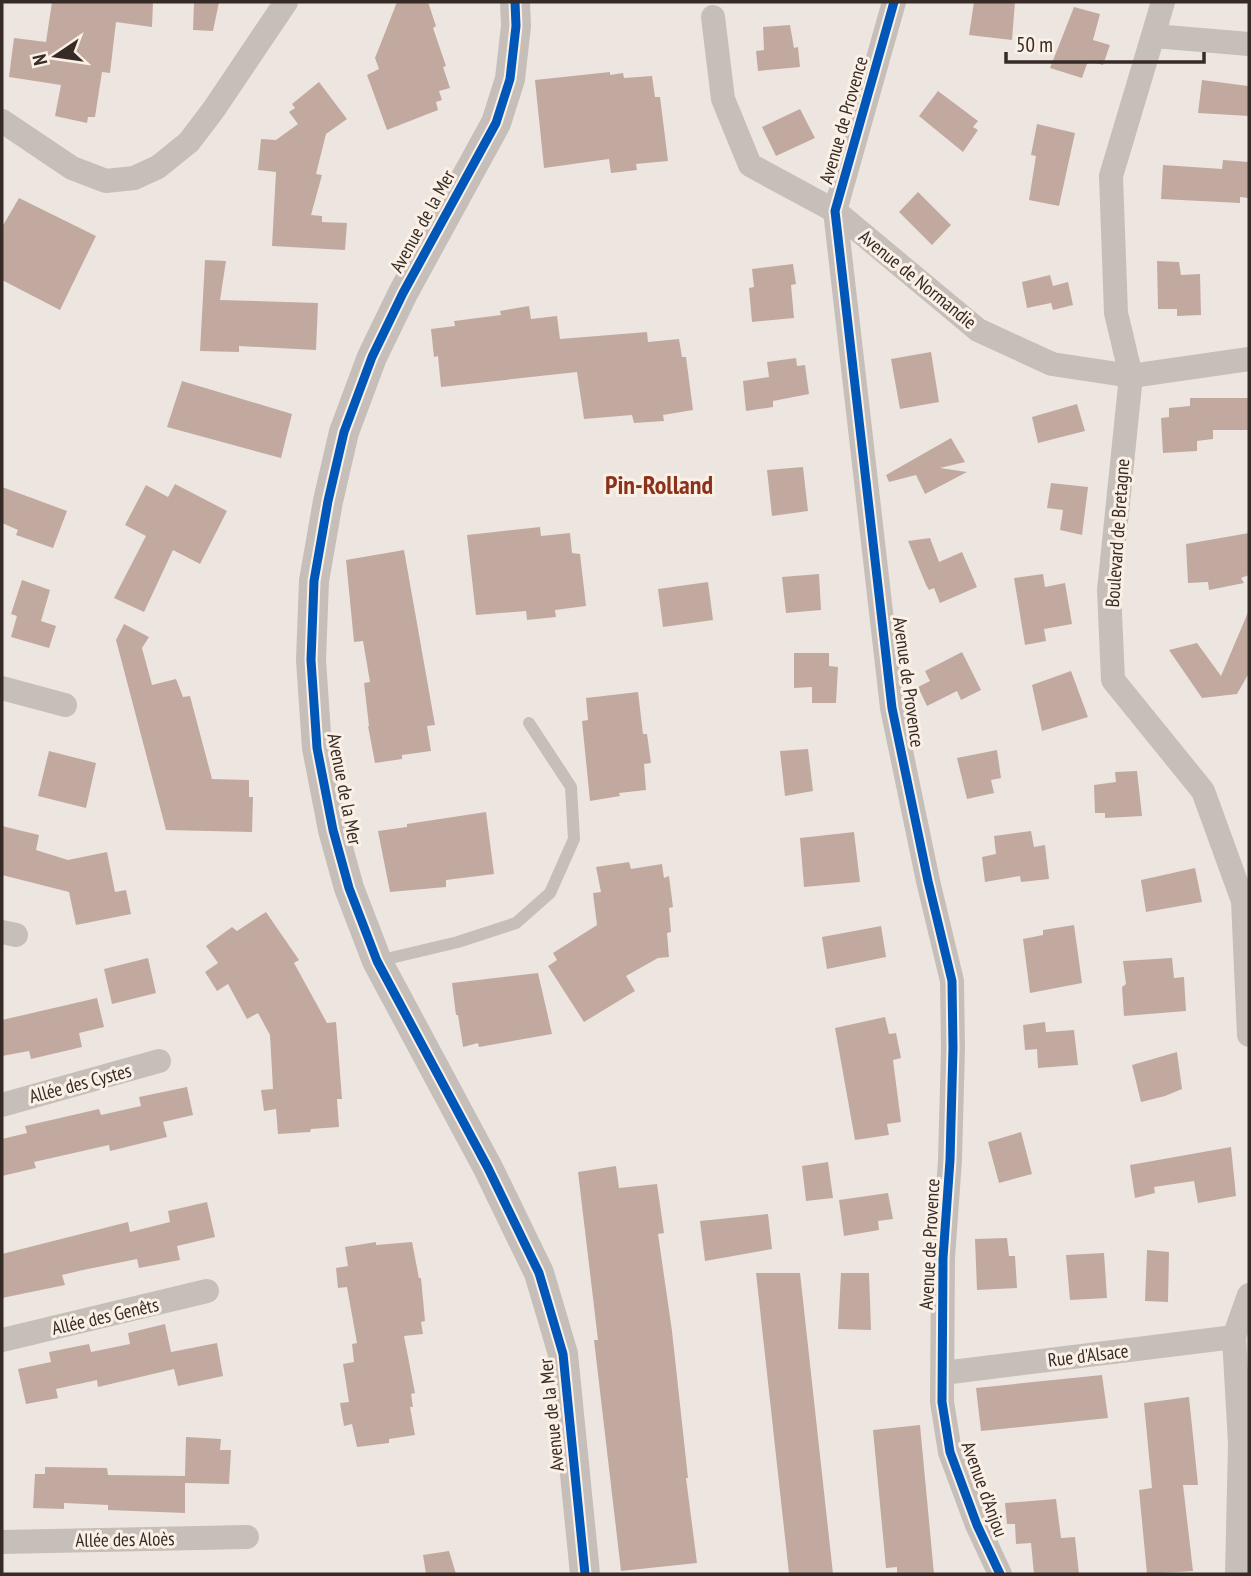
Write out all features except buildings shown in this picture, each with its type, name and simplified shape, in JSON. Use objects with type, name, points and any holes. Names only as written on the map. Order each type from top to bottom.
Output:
[{"type":"street","points":[[2,121],[72,168],[106,181],[134,178],[158,167],[189,142],[286,2]]},
{"type":"street","name":"Avenue de la Mer","points":[[515,2],[516,26],[510,79],[496,123],[403,293],[372,357],[344,432],[314,581],[311,660],[317,748],[333,830],[349,888],[377,961],[488,1168],[539,1273],[563,1354],[585,1574]]},
{"type":"street","name":"Avenue de Provence","points":[[894,2],[835,211],[892,708],[952,981],[950,1160],[943,1258],[943,1373]]},
{"type":"street","name":"Boulevard de Bretagne","points":[[1163,2],[1111,176],[1116,313],[1131,376],[1109,590],[1113,680],[1203,790],[1243,901],[1249,1035]]},
{"type":"street","name":"Avenue de Normandie","points":[[713,17],[723,99],[750,166],[835,211],[978,330],[1052,364],[1131,376],[1249,359]]},
{"type":"street","points":[[1154,36],[1249,44]]},
{"type":"street","points":[[2,688],[65,705]]},
{"type":"street","name":"Allée des Cystes","points":[[2,1104],[159,1061]]},
{"type":"street","name":"Allée des Genêts","points":[[2,1340],[207,1291]]},
{"type":"street","points":[[1237,1574],[1240,1444],[1234,1337],[1249,1295]]},
{"type":"street","name":"Rue d'Alsace","points":[[943,1373],[1234,1337]]},
{"type":"street","name":"Avenue d'Anjou","points":[[943,1373],[942,1402],[950,1452],[977,1525],[1000,1574]]},
{"type":"street","name":"Allée des Aloès","points":[[2,1542],[247,1537]]},
{"type":"lane","points":[[377,961],[458,942],[516,923],[550,893],[574,839],[571,787],[529,723]]},
{"type":"cycle path","points":[[515,2],[516,26],[510,79],[496,123],[403,293],[372,357],[344,432],[314,581],[311,660],[317,748],[333,830],[349,888],[377,961],[488,1168],[539,1273],[563,1354],[585,1574]]},
{"type":"cycle path","points":[[894,2],[835,211],[892,708],[952,981],[953,1048],[950,1160],[943,1258],[942,1402],[950,1452],[977,1525],[1000,1574]]},
{"type":"district","name":"Pin-Rolland","points":[[659,484]]}]
